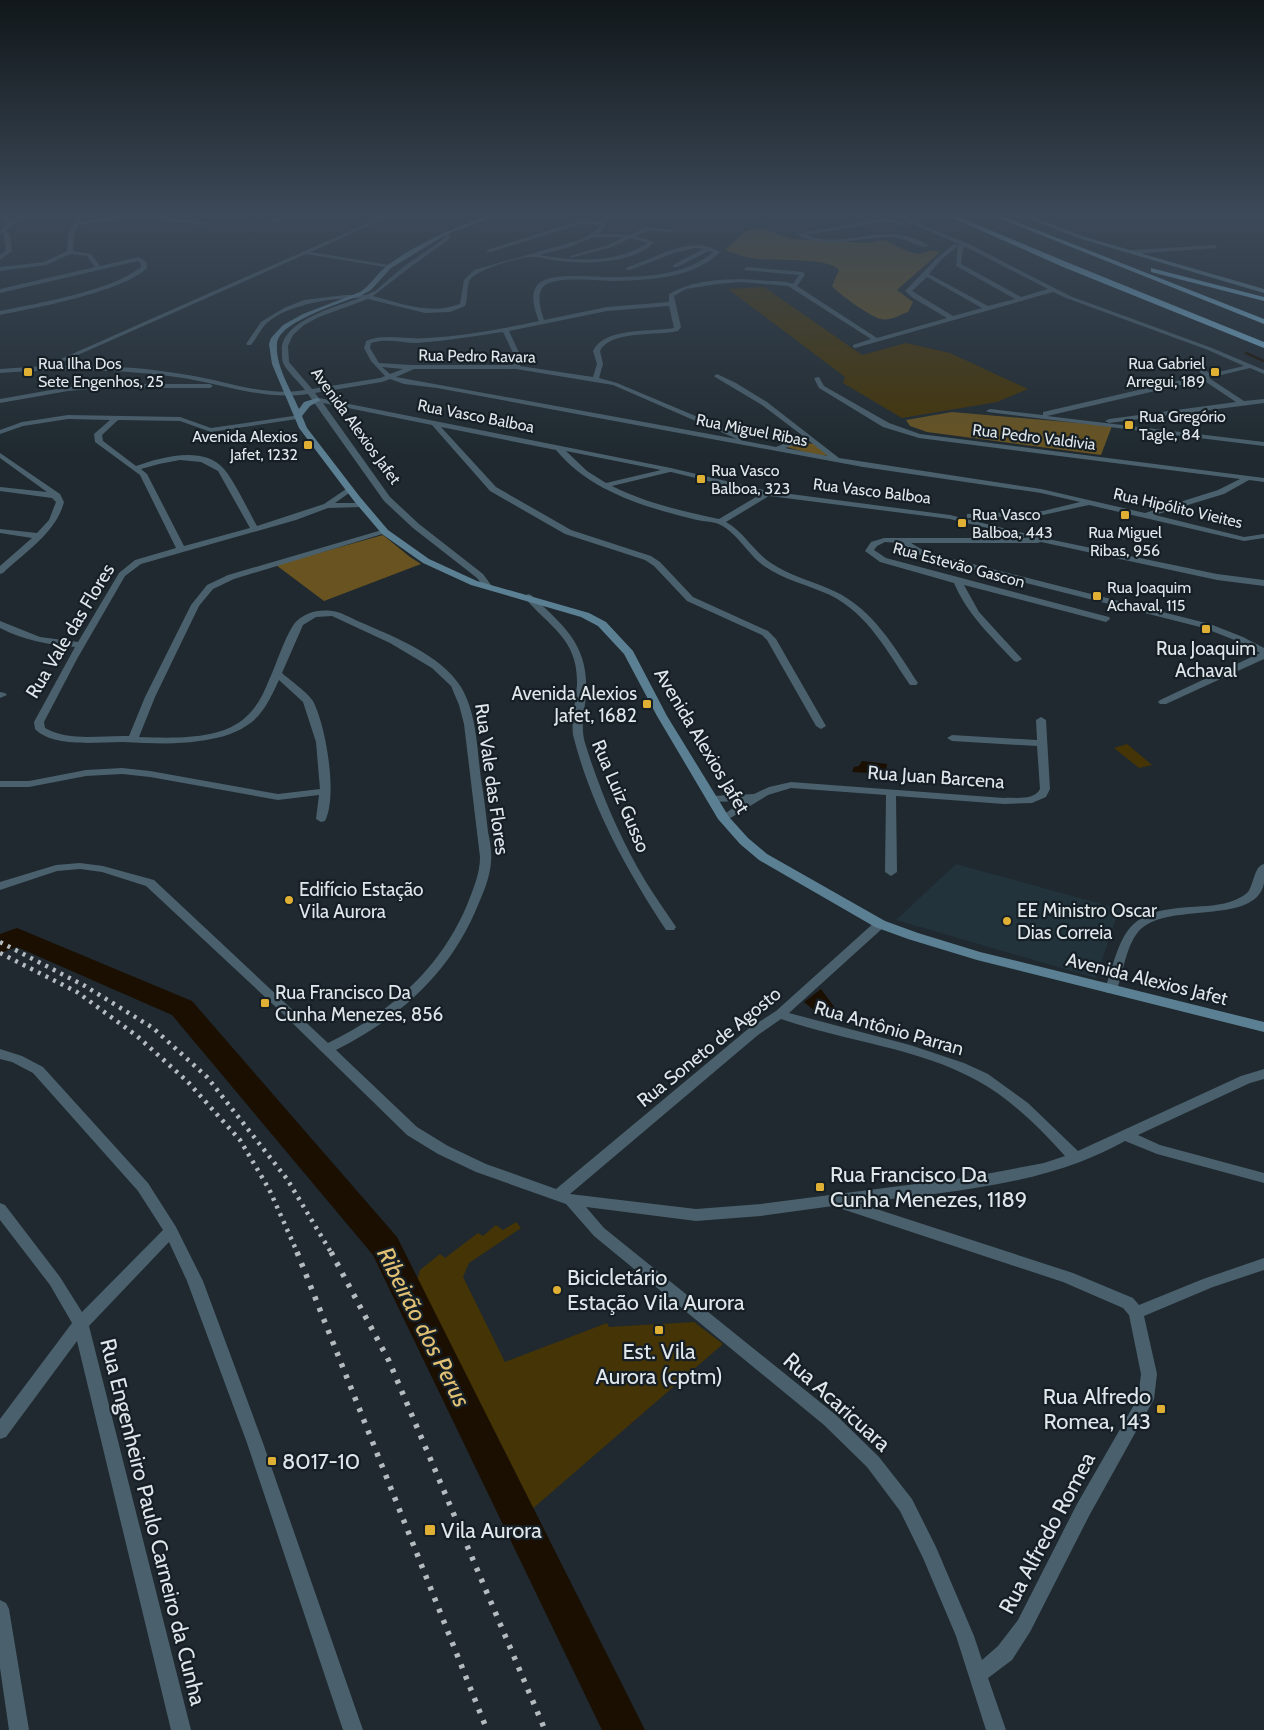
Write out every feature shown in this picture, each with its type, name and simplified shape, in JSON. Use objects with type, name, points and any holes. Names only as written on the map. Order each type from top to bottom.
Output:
[{"type":"highway","points":[[1142,296],[1264,345]]},
{"type":"highway","points":[[1198,296],[1264,322]]},
{"type":"highway","points":[[1264,303],[1250,302],[1240,304],[1245,310],[1258,315],[1264,322]]},
{"type":"main road","name":"Avenida Alexios Jafet","points":[[355,296],[310,312],[279,332],[273,344],[274,354],[302,428],[385,532],[426,561],[462,578],[585,614],[602,624],[615,636],[628,653],[662,716],[724,819],[744,841],[763,857],[880,924],[976,956],[1264,1027]]},
{"type":"main road","points":[[297,417],[307,404],[317,400]]},
{"type":"street","points":[[0,314],[77,296]]},
{"type":"street","points":[[44,368],[206,296]]},
{"type":"street","name":"Avenida Alexios Jafet","points":[[249,344],[263,324],[275,315],[322,296]]},
{"type":"street","name":"Avenida Alexios Jafet","points":[[298,304],[355,296],[367,297]]},
{"type":"street","points":[[367,297],[419,310],[450,310],[463,305],[464,296]]},
{"type":"street","points":[[538,296],[542,322]]},
{"type":"street","points":[[595,379],[600,367],[596,352],[598,346],[604,341],[630,334],[676,330],[678,327],[671,296]]},
{"type":"street","points":[[809,296],[876,340]]},
{"type":"street","points":[[914,296],[952,318]]},
{"type":"street","points":[[965,296],[987,308]]},
{"type":"street","points":[[1015,296],[1019,298]]},
{"type":"street","points":[[855,346],[1028,296]]},
{"type":"street","points":[[1067,296],[1264,372]]},
{"type":"street","name":"Avenida Alexios Jafet","points":[[367,297],[315,316],[294,330],[287,339],[284,348],[286,362],[317,400],[387,499],[416,526],[480,576],[487,585]]},
{"type":"street","points":[[389,377],[377,365],[368,351],[366,345],[371,340],[379,338],[420,341],[504,330],[615,308],[672,304]]},
{"type":"street","points":[[504,330],[518,357],[516,367]]},
{"type":"street","points":[[1193,362],[1205,376],[1243,404]]},
{"type":"street","points":[[377,365],[413,367]]},
{"type":"street","points":[[1038,416],[1252,366]]},
{"type":"street","name":"Rua Pedro Ravara","points":[[232,386],[289,395],[389,377],[413,367],[516,367],[595,379],[615,384],[757,446]]},
{"type":"street","points":[[0,371],[44,368],[108,368],[192,377],[232,386]]},
{"type":"street","name":"Rua Miguel Ribas","points":[[398,374],[412,382]]},
{"type":"street","points":[[717,376],[743,388],[837,460]]},
{"type":"street","name":"Rua Miguel Ribas","points":[[389,377],[398,381],[690,432],[774,450],[1040,491],[1086,503]]},
{"type":"street","name":"Rua Pedro Valdivia","points":[[817,378],[821,386],[836,396],[886,425],[910,434],[1264,480]]},
{"type":"street","points":[[0,400],[68,389],[101,386],[232,386]]},
{"type":"street","name":"Rua Vasco Balboa","points":[[317,400],[671,470],[768,493],[950,516],[1048,541],[1217,577],[1264,584]]},
{"type":"street","points":[[1100,423],[1122,418],[1264,401]]},
{"type":"street","points":[[990,411],[1264,444]]},
{"type":"street","points":[[0,432],[22,424],[79,416],[180,419],[189,421],[200,428],[210,430],[297,417]]},
{"type":"street","points":[[116,418],[98,434],[98,442],[137,468],[145,477],[181,549]]},
{"type":"street","points":[[690,432],[707,423]]},
{"type":"street","points":[[435,424],[493,489],[568,532],[648,558],[657,564],[690,599],[772,639],[821,726]]},
{"type":"street","points":[[774,450],[808,437]]},
{"type":"street","points":[[559,448],[577,469],[606,485],[646,503],[693,517],[720,522],[766,564],[781,573],[839,596],[857,607],[913,683]]},
{"type":"street","points":[[0,455],[57,496],[60,502],[60,510],[52,522],[0,571]]},
{"type":"street","points":[[137,468],[173,458],[203,460],[214,464],[221,470],[254,528]]},
{"type":"street","points":[[606,485],[671,470]]},
{"type":"street","points":[[0,488],[21,481],[27,474]]},
{"type":"street","points":[[1148,515],[1221,492],[1248,478]]},
{"type":"street","points":[[0,488],[57,496]]},
{"type":"street","name":"Rua Vale das Flores","points":[[327,506],[349,489]]},
{"type":"street","points":[[720,522],[768,493]]},
{"type":"street","points":[[950,516],[1064,511],[1086,503]]},
{"type":"street","name":"Rua Hipólito Vieites","points":[[1086,503],[1148,515],[1235,537],[1249,539],[1264,536]]},
{"type":"street","name":"Rua Vale das Flores","points":[[327,1048],[355,1036],[376,1023],[432,974],[446,958],[471,912],[486,872],[486,857],[473,750],[465,705],[447,676],[428,662],[395,643],[334,614],[325,613],[303,620],[297,626],[256,713],[243,725],[220,734],[184,741],[57,737],[40,729],[38,722],[80,645],[126,570],[144,560],[327,506],[362,505]]},
{"type":"street","points":[[0,530],[38,536]]},
{"type":"street","points":[[133,740],[150,697],[195,605],[210,588],[230,577],[385,532]]},
{"type":"street","name":"Rua Estevão Gascon","points":[[1048,541],[884,540],[874,544],[869,551],[883,560],[958,582],[1106,619]]},
{"type":"street","points":[[901,540],[918,551],[938,558],[1207,626],[1240,639],[1264,653]]},
{"type":"street","points":[[958,582],[970,606],[987,628],[1017,659]]},
{"type":"street","name":"Rua Luiz Gusso","points":[[528,597],[564,631],[572,642],[582,667],[577,731],[581,748],[597,791],[626,856],[637,877],[670,927]]},
{"type":"street","points":[[0,624],[24,635],[44,641],[80,645]]},
{"type":"street","points":[[1163,702],[1264,653]]},
{"type":"street","points":[[276,673],[308,701],[321,742],[325,791],[321,819]]},
{"type":"street","name":"Rua Juan Barcena","points":[[724,819],[755,797],[779,787],[791,785],[1004,801],[1032,800],[1042,795],[1045,789],[1041,720]]},
{"type":"street","points":[[952,738],[1042,743]]},
{"type":"street","points":[[0,784],[29,784],[86,773],[122,771],[150,774],[278,797],[325,791]]},
{"type":"street","points":[[891,792],[891,872]]},
{"type":"street","name":"Rua Juan Barcena","points":[[711,798],[755,797]]},
{"type":"street","points":[[0,886],[56,868],[80,866],[103,869],[150,884],[327,1048],[364,1086],[420,1136],[443,1150],[481,1168],[564,1198],[696,1215],[761,1210],[970,1183],[1044,1168],[1076,1158],[1246,1079],[1264,1074]]},
{"type":"street","points":[[1111,990],[1133,930],[1142,922],[1158,914],[1237,903],[1250,896],[1264,867]]},
{"type":"street","name":"Rua Soneto de Agosto","points":[[564,1198],[753,1032],[780,1014],[880,924]]},
{"type":"street","name":"Rua Antônio Parran","points":[[780,1014],[928,1055],[978,1075],[1004,1091],[1055,1135],[1076,1158]]},
{"type":"street","points":[[0,1054],[17,1059],[38,1070],[45,1077],[143,1187],[170,1231],[196,1281],[255,1443],[353,1730]]},
{"type":"street","points":[[1126,1136],[1158,1149],[1264,1178]]},
{"type":"street","name":"Rua Acaricuara","points":[[564,1198],[618,1248],[830,1420],[873,1462],[906,1505],[930,1553],[979,1674],[996,1730]]},
{"type":"street","points":[[832,1200],[1068,1277],[1128,1303],[1136,1312],[1208,1283],[1264,1264]]},
{"type":"street","name":"Rua Engenheiro Paulo Carneiro da Cunha","points":[[0,1208],[55,1281],[81,1324],[181,1730]]},
{"type":"street","points":[[0,1432],[81,1324],[170,1231]]},
{"type":"street","name":"Rua Alfredo Romea","points":[[979,1674],[1005,1653],[1024,1626],[1083,1510],[1146,1399],[1149,1374],[1136,1312]]},
{"type":"street","points":[[0,1609],[19,1730]]},
{"type":"shaded area","points":[[737,296],[777,296],[862,355],[906,343],[950,353],[1028,389],[997,402],[902,418],[843,383],[845,377]]},
{"type":"shaded area","points":[[843,296],[905,296],[913,302],[908,312],[885,319],[876,317]]},
{"type":"shaded area","points":[[952,412],[1112,426],[1101,455],[927,432],[910,426],[906,420]]},
{"type":"shaded area","points":[[802,442],[814,444],[829,456],[812,454],[786,447]]},
{"type":"shaded area","points":[[383,535],[421,564],[324,601],[276,565]]},
{"type":"shaded area","points":[[1127,744],[1152,765],[1139,768],[1114,748]]},
{"type":"shaded area","points":[[862,761],[887,764],[886,774],[852,772],[854,767],[859,766]]},
{"type":"shaded area","name":"EE Ministro Oscar Dias Correia","points":[[956,864],[1123,910],[1115,921],[1096,978],[896,920]]},
{"type":"shaded area","points":[[821,989],[840,1015],[822,1017],[804,1002]]},
{"type":"shaded area","points":[[516,1222],[521,1228],[469,1263],[463,1277],[505,1362],[607,1323],[609,1327],[694,1322],[723,1344],[523,1517],[417,1281],[420,1270],[440,1254],[445,1258],[478,1233],[483,1236],[496,1225],[503,1230]]},
{"type":"waterway","points":[[1246,353],[1264,361]]},
{"type":"waterway","name":"Ribeirão dos Perus","points":[[0,944],[17,937],[182,1008],[385,1246],[624,1730]]},
{"type":"railway","points":[[0,942],[85,986],[153,1028],[207,1077],[287,1179],[332,1254]]},
{"type":"railway","points":[[0,953],[77,992],[137,1036],[187,1081],[240,1140],[269,1189],[298,1254]]},
{"type":"railway","points":[[297,1252],[487,1730]]},
{"type":"railway","points":[[331,1252],[389,1361],[545,1730]]},
{"type":"place","name":"Rua Ilha Dos Sete Engenhos, 25","points":[[28,372]]},
{"type":"place","name":"Rua Gabriel Arregui, 189","points":[[1215,372]]},
{"type":"place","name":"Rua Gregório Tagle, 84","points":[[1129,425]]},
{"type":"place","name":"Avenida Alexios Jafet, 1232","points":[[308,445]]},
{"type":"place","name":"Rua Vasco Balboa, 323","points":[[701,479]]},
{"type":"place","name":"Rua Miguel Ribas, 956","points":[[1125,515]]},
{"type":"place","name":"Rua Vasco Balboa, 443","points":[[962,523]]},
{"type":"place","name":"Rua Joaquim Achaval, 115","points":[[1097,596]]},
{"type":"place","name":"Rua Joaquim Achaval","points":[[1206,629]]},
{"type":"place","name":"Avenida Alexios Jafet, 1682","points":[[647,704]]},
{"type":"place","name":"Edifício Estação Vila Aurora","points":[[289,900]]},
{"type":"place","name":"EE Ministro Oscar Dias Correia","points":[[1007,921]]},
{"type":"place","name":"Rua Francisco Da Cunha Menezes, 856","points":[[265,1003]]},
{"type":"place","name":"Rua Francisco Da Cunha Menezes, 1189","points":[[820,1187]]},
{"type":"place","name":"Bicicletário Estação Vila Aurora","points":[[557,1290]]},
{"type":"place","name":"Est. Vila Aurora (cptm)","points":[[659,1330]]},
{"type":"place","name":"Rua Alfredo Romea, 143","points":[[1161,1409]]},
{"type":"place","name":"8017-10","points":[[272,1461]]},
{"type":"place","name":"Vila Aurora","points":[[430,1530]]}]
